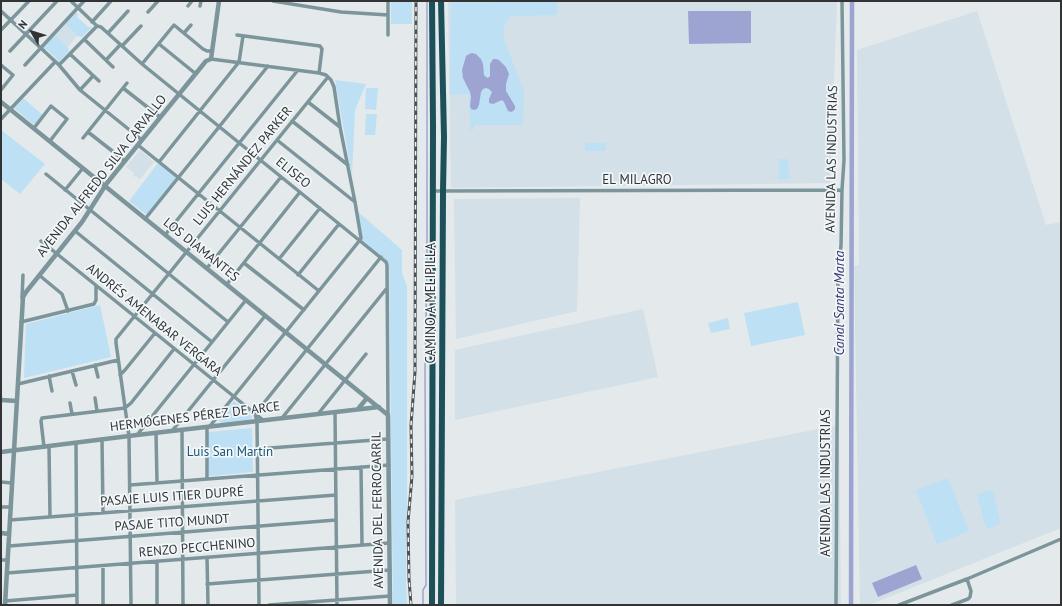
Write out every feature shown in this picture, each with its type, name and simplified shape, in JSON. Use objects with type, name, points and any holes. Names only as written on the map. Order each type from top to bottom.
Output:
[{"type":"main road","name":"CAMINO A MELIPILLA","points":[[432,1],[432,605]]},
{"type":"main road","name":"CAMINO A MELIPILLA","points":[[441,1],[444,137],[442,246],[441,605]]},
{"type":"main road","points":[[433,246],[442,246]]},
{"type":"main road","points":[[432,337],[442,337]]},
{"type":"main road","points":[[432,378],[442,378]]},
{"type":"street","points":[[1,30],[29,1]]},
{"type":"street","points":[[10,51],[57,1]]},
{"type":"street","name":"ELISEO","points":[[70,1],[92,22],[101,27],[142,64],[381,257]]},
{"type":"street","points":[[25,65],[84,1]]},
{"type":"street","points":[[92,22],[111,1]]},
{"type":"street","points":[[148,12],[158,1]]},
{"type":"street","points":[[188,6],[192,1]]},
{"type":"street","points":[[200,6],[201,1]]},
{"type":"street","points":[[207,479],[208,427],[234,397],[361,238],[334,87],[331,80],[324,74],[319,73],[211,59],[219,1]]},
{"type":"street","points":[[273,1],[341,12],[388,15]]},
{"type":"street","points":[[388,1],[388,35]]},
{"type":"street","name":"AVENIDA LAS INDUSTRIAS","points":[[836,605],[838,266],[841,246],[844,160],[842,1]]},
{"type":"street","points":[[1,11],[57,64],[80,90],[142,140]]},
{"type":"street","points":[[108,33],[128,11]]},
{"type":"street","points":[[142,64],[174,25],[203,49],[212,51]]},
{"type":"street","points":[[184,33],[191,25]]},
{"type":"street","points":[[1,119],[6,112],[57,64],[70,54],[97,26]]},
{"type":"street","points":[[106,60],[141,26]]},
{"type":"street","points":[[237,35],[320,46],[322,49],[319,73]]},
{"type":"street","points":[[159,162],[239,62],[243,36]]},
{"type":"street","points":[[84,39],[113,67]]},
{"type":"street","points":[[159,44],[196,74]]},
{"type":"street","points":[[70,54],[99,81]]},
{"type":"street","name":"AVENIDA ALFREDO SILVA CARVALLO","points":[[22,299],[39,275],[75,231],[105,186],[206,61],[211,59]]},
{"type":"street","points":[[1,65],[13,75],[1,90]]},
{"type":"street","points":[[145,219],[268,66]]},
{"type":"street","points":[[165,235],[298,70]]},
{"type":"street","points":[[80,90],[93,76]]},
{"type":"street","name":"LUIS HERNÁNDEZ PARKER","points":[[118,360],[116,343],[118,337],[328,77]]},
{"type":"street","points":[[83,138],[128,83]]},
{"type":"street","points":[[123,88],[160,117]]},
{"type":"street","name":"LOS DIAMANTES","points":[[1,102],[388,415]]},
{"type":"street","points":[[308,102],[340,127]]},
{"type":"street","points":[[34,128],[51,106],[67,119],[50,141]]},
{"type":"street","points":[[292,121],[348,165]]},
{"type":"street","points":[[88,132],[125,161]]},
{"type":"street","points":[[277,140],[355,202]]},
{"type":"street","points":[[138,145],[319,291]]},
{"type":"street","points":[[65,190],[83,168]]},
{"type":"street","points":[[46,174],[228,322]]},
{"type":"street","points":[[207,268],[281,177]]},
{"type":"street","name":"EL MILAGRO","points":[[432,191],[842,190]]},
{"type":"street","points":[[226,284],[300,192]]},
{"type":"street","points":[[279,259],[320,208]]},
{"type":"street","points":[[298,275],[339,224]]},
{"type":"street","points":[[75,231],[212,342]]},
{"type":"street","name":"ANDRÉS AMENABAR VERGARA","points":[[41,241],[263,420]]},
{"type":"street","points":[[259,605],[257,421],[255,414],[381,257],[387,265],[388,415]]},
{"type":"street","points":[[244,262],[304,310]]},
{"type":"street","points":[[23,275],[9,546],[7,573],[4,584],[5,603],[77,595]]},
{"type":"street","points":[[39,275],[62,294],[68,311]]},
{"type":"street","points":[[21,322],[95,304],[96,286]]},
{"type":"street","points":[[282,418],[387,288]]},
{"type":"street","points":[[137,435],[246,300]]},
{"type":"street","points":[[172,431],[265,316]]},
{"type":"street","points":[[120,375],[126,370],[155,333]]},
{"type":"street","points":[[50,517],[47,446],[41,421],[42,418],[125,408],[131,403],[174,349]]},
{"type":"street","points":[[318,414],[366,354]]},
{"type":"street","points":[[18,384],[118,360],[129,436],[131,605]]},
{"type":"street","points":[[95,365],[98,377]]},
{"type":"street","points":[[72,371],[76,385]]},
{"type":"street","points":[[49,376],[52,391]]},
{"type":"street","points":[[95,398],[97,411]]},
{"type":"street","points":[[358,409],[367,398]]},
{"type":"street","points":[[1,400],[17,401]]},
{"type":"street","points":[[70,403],[72,414]]},
{"type":"street","name":"HERMÓGENES PÉREZ DE ARCE","points":[[1,452],[379,407]]},
{"type":"street","points":[[335,412],[337,605]]},
{"type":"street","name":"AVENIDA DEL FERROCARRIL","points":[[388,415],[390,605]]},
{"type":"street","points":[[182,430],[183,605]]},
{"type":"street","points":[[156,433],[157,482]]},
{"type":"street","points":[[257,449],[388,439]]},
{"type":"street","points":[[102,440],[103,513]]},
{"type":"street","points":[[76,443],[77,605]]},
{"type":"street","points":[[130,485],[389,465]]},
{"type":"street","points":[[361,467],[362,545]]},
{"type":"street","points":[[1,482],[12,483]]},
{"type":"street","name":"PASAJE LUIS ITIER DUPRÉ","points":[[10,520],[336,495]]},
{"type":"street","points":[[1,507],[11,507]]},
{"type":"street","name":"PASAJE TITO MUNDT","points":[[9,546],[336,520]]},
{"type":"street","points":[[1,533],[9,534]]},
{"type":"street","points":[[900,605],[967,579],[1061,539]]},
{"type":"street","name":"RENZO PECCHENINO","points":[[7,573],[389,543]]},
{"type":"street","points":[[207,557],[208,605]]},
{"type":"street","points":[[1,560],[8,560]]},
{"type":"street","points":[[156,561],[157,605]]},
{"type":"street","points":[[103,566],[103,605]]},
{"type":"street","points":[[208,584],[390,570]]},
{"type":"street","points":[[952,605],[970,597],[971,591],[967,579]]},
{"type":"street","points":[[269,605],[390,596]]},
{"type":"shaded area","points":[[448,1],[837,1],[830,183],[451,188]]},
{"type":"shaded area","points":[[688,11],[751,11],[751,43],[689,44]]},
{"type":"shaded area","points":[[977,11],[1046,225],[1061,222],[1061,528],[869,605],[860,605],[854,266],[859,265],[857,50]]},
{"type":"shaded area","points":[[65,24],[77,36],[68,47],[55,35]]},
{"type":"shaded area","points":[[472,53],[476,54],[481,59],[484,75],[488,78],[490,76],[490,64],[493,59],[499,60],[506,67],[509,74],[506,84],[506,91],[515,106],[513,111],[508,111],[502,100],[493,104],[489,103],[492,92],[486,88],[481,92],[477,109],[471,109],[470,92],[463,78],[462,70],[466,56]]},
{"type":"shaded area","points":[[140,150],[154,162],[139,179],[136,176],[134,177],[134,173],[126,167]]},
{"type":"shaded area","points":[[580,198],[577,311],[456,339],[454,199]]},
{"type":"shaded area","points":[[643,309],[658,377],[455,420],[455,350]]},
{"type":"shaded area","points":[[839,425],[841,605],[456,605],[455,500]]},
{"type":"shaded area","points":[[916,565],[922,579],[878,597],[872,583]]},
{"type":"green space","points":[[391,1],[412,1],[412,24],[391,24]]},
{"type":"green space","points":[[557,1],[557,15],[511,16],[506,21],[504,28],[504,39],[524,92],[523,125],[475,125],[473,130],[470,130],[469,94],[450,95],[451,3]]},
{"type":"green space","points":[[76,12],[78,14],[77,17],[88,27],[92,27],[82,37],[77,36],[65,24]]},
{"type":"green space","points":[[55,35],[68,47],[69,51],[58,63],[56,63],[57,59],[47,50],[43,51],[41,49]]},
{"type":"green space","points":[[335,80],[366,84],[355,110],[352,176]]},
{"type":"green space","points":[[366,88],[378,88],[376,110],[365,109]]},
{"type":"green space","points":[[23,98],[43,115],[34,125],[14,108]]},
{"type":"green space","points":[[366,114],[377,114],[375,135],[365,135]]},
{"type":"green space","points":[[1,130],[45,164],[20,194],[1,179]]},
{"type":"green space","points":[[585,143],[606,143],[606,151],[585,151]]},
{"type":"green space","points":[[779,159],[788,159],[789,179],[779,179]]},
{"type":"green space","points":[[158,163],[176,178],[147,215],[129,201]]},
{"type":"green space","points":[[358,212],[402,250],[402,273],[407,286],[407,605],[393,605],[389,264],[362,241]]},
{"type":"green space","points":[[798,302],[805,335],[751,346],[744,313]]},
{"type":"green space","points":[[100,305],[111,357],[24,378],[26,324]]},
{"type":"green space","points":[[728,318],[730,329],[711,333],[708,323]]},
{"type":"green space","points":[[234,401],[252,414],[250,421],[223,424],[219,421]]},
{"type":"green space","name":"Luis San Martín","points":[[252,428],[253,472],[209,476],[208,432]]},
{"type":"green space","points":[[948,478],[969,531],[937,544],[916,490]]},
{"type":"green space","points":[[993,490],[1000,521],[999,524],[989,529],[984,522],[977,494]]},
{"type":"waterway","points":[[423,605],[423,590],[426,585],[425,371],[427,270],[427,1]]},
{"type":"waterway","name":"Canal Santa Marta","points":[[851,605],[852,1]]},
{"type":"railway","points":[[411,605],[408,522],[412,476],[411,425],[415,372],[416,1]]}]
